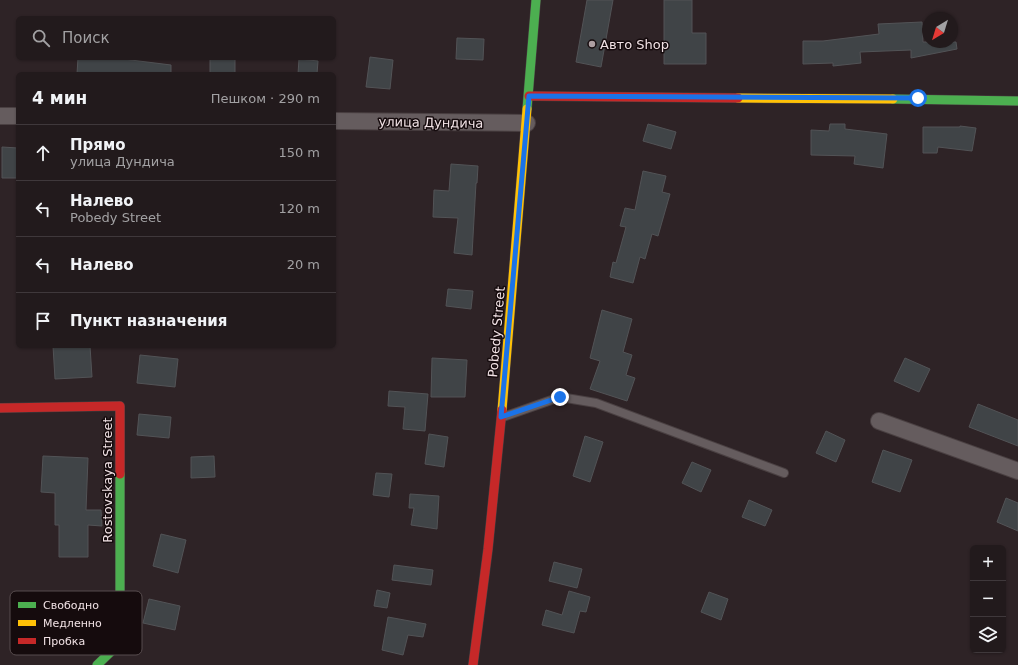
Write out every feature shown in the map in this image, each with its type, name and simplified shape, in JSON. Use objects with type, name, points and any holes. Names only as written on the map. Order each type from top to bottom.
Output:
[{"type":"street","name":"Pobedy Street","points":[[473,665],[483,598],[501,417],[527,123],[536,0]]},
{"type":"street","points":[[529,96],[918,98],[1018,101]]},
{"type":"street","points":[[0,116],[16,116]]},
{"type":"street","name":"улица Дундича","points":[[336,121],[527,123]]},
{"type":"street","name":"Rostovskaya Street","points":[[0,408],[120,406],[120,591]]},
{"type":"street","points":[[879,421],[1018,470]]},
{"type":"street","name":"Rostovskaya Street","points":[[97,665],[107,655]]},
{"type":"lane","points":[[501,417],[560,397],[596,403],[784,473]]},
{"type":"building","name":"Авто Shop","points":[[587,0],[613,0],[601,67],[576,62]]},
{"type":"building","points":[[664,0],[692,0],[692,33],[706,33],[706,64],[664,64]]},
{"type":"building","points":[[922,22],[922,48],[957,49],[911,58],[911,50],[860,52],[861,63],[833,66],[833,63],[803,64],[803,41],[823,41],[879,34],[878,24]]},
{"type":"building","points":[[457,38],[484,39],[483,60],[456,59]]},
{"type":"building","points":[[370,57],[393,60],[390,89],[366,87]]},
{"type":"building","points":[[78,60],[131,60],[171,65],[171,72],[77,72]]},
{"type":"building","points":[[210,60],[235,60],[235,72],[210,72]]},
{"type":"building","points":[[299,60],[318,61],[317,72],[298,72]]},
{"type":"building","points":[[648,124],[676,132],[671,149],[643,141]]},
{"type":"building","points":[[830,124],[845,124],[845,129],[887,134],[883,168],[854,164],[855,156],[811,155],[811,130],[829,131]]},
{"type":"building","points":[[960,126],[976,128],[972,151],[938,147],[937,153],[923,153],[923,127]]},
{"type":"building","points":[[2,147],[16,148],[16,178],[2,178]]},
{"type":"building","points":[[451,164],[478,166],[472,255],[454,253],[458,218],[433,217],[434,190],[449,191]]},
{"type":"building","points":[[643,171],[666,176],[662,192],[670,194],[658,236],[652,234],[645,259],[640,257],[633,283],[610,277],[613,262],[616,263],[626,227],[620,226],[625,208],[635,210]]},
{"type":"building","points":[[448,289],[473,291],[471,309],[446,306]]},
{"type":"building","points":[[602,310],[632,319],[623,352],[632,355],[626,375],[635,378],[627,401],[590,389],[600,361],[590,358]]},
{"type":"building","points":[[53,348],[90,348],[92,377],[55,379]]},
{"type":"building","points":[[140,355],[178,359],[175,387],[137,383]]},
{"type":"building","points":[[432,358],[467,360],[465,397],[431,397]]},
{"type":"building","points":[[905,358],[930,369],[919,392],[894,381]]},
{"type":"building","points":[[389,391],[428,394],[425,431],[403,429],[405,407],[388,406]]},
{"type":"building","points":[[978,404],[1018,420],[1018,446],[969,427]]},
{"type":"building","points":[[139,414],[171,417],[169,438],[137,435]]},
{"type":"building","points":[[826,431],[845,440],[836,462],[816,453]]},
{"type":"building","points":[[429,434],[448,437],[444,467],[425,464]]},
{"type":"building","points":[[585,436],[603,442],[590,482],[573,476]]},
{"type":"building","points":[[883,450],[912,460],[900,492],[872,482]]},
{"type":"building","points":[[43,456],[88,458],[86,510],[101,510],[102,526],[88,525],[88,557],[59,557],[59,525],[55,525],[55,493],[41,492]]},
{"type":"building","points":[[214,456],[215,477],[191,478],[191,457]]},
{"type":"building","points":[[692,462],[711,470],[701,492],[682,483]]},
{"type":"building","points":[[376,473],[392,474],[389,497],[373,495]]},
{"type":"building","points":[[410,494],[439,496],[437,529],[411,525],[414,508],[409,508]]},
{"type":"building","points":[[1006,498],[1018,503],[1018,531],[997,522]]},
{"type":"building","points":[[749,500],[772,510],[765,526],[742,517]]},
{"type":"building","points":[[161,534],[186,540],[178,573],[153,566]]},
{"type":"building","points":[[554,562],[582,569],[577,588],[549,581]]},
{"type":"building","points":[[394,565],[433,570],[431,585],[392,580]]},
{"type":"building","points":[[377,590],[390,593],[387,608],[374,606]]},
{"type":"building","points":[[569,591],[590,597],[586,612],[580,611],[574,633],[542,625],[546,610],[562,615]]},
{"type":"building","points":[[709,592],[728,599],[721,620],[701,612]]},
{"type":"building","points":[[149,599],[180,606],[175,630],[143,623]]},
{"type":"building","points":[[388,617],[426,624],[423,637],[408,635],[403,655],[382,650]]},
{"type":"traffic: fast","points":[[527,109],[536,0]]},
{"type":"traffic: fast","points":[[893,99],[1018,101]]},
{"type":"traffic: fast","points":[[120,474],[120,591]]},
{"type":"traffic: fast","points":[[97,665],[107,655]]},
{"type":"traffic: slow","points":[[738,98],[893,99]]},
{"type":"traffic: slow","points":[[502,410],[527,109]]},
{"type":"traffic: jam","points":[[529,96],[738,98]]},
{"type":"traffic: jam","points":[[0,408],[120,406],[120,474]]},
{"type":"traffic: jam","points":[[473,665],[488,549],[502,410]]},
{"type":"place","name":"Авто Shop","points":[[592,44]]},
{"type":"route","points":[[560,397],[501,417],[529,96],[918,98]]}]
